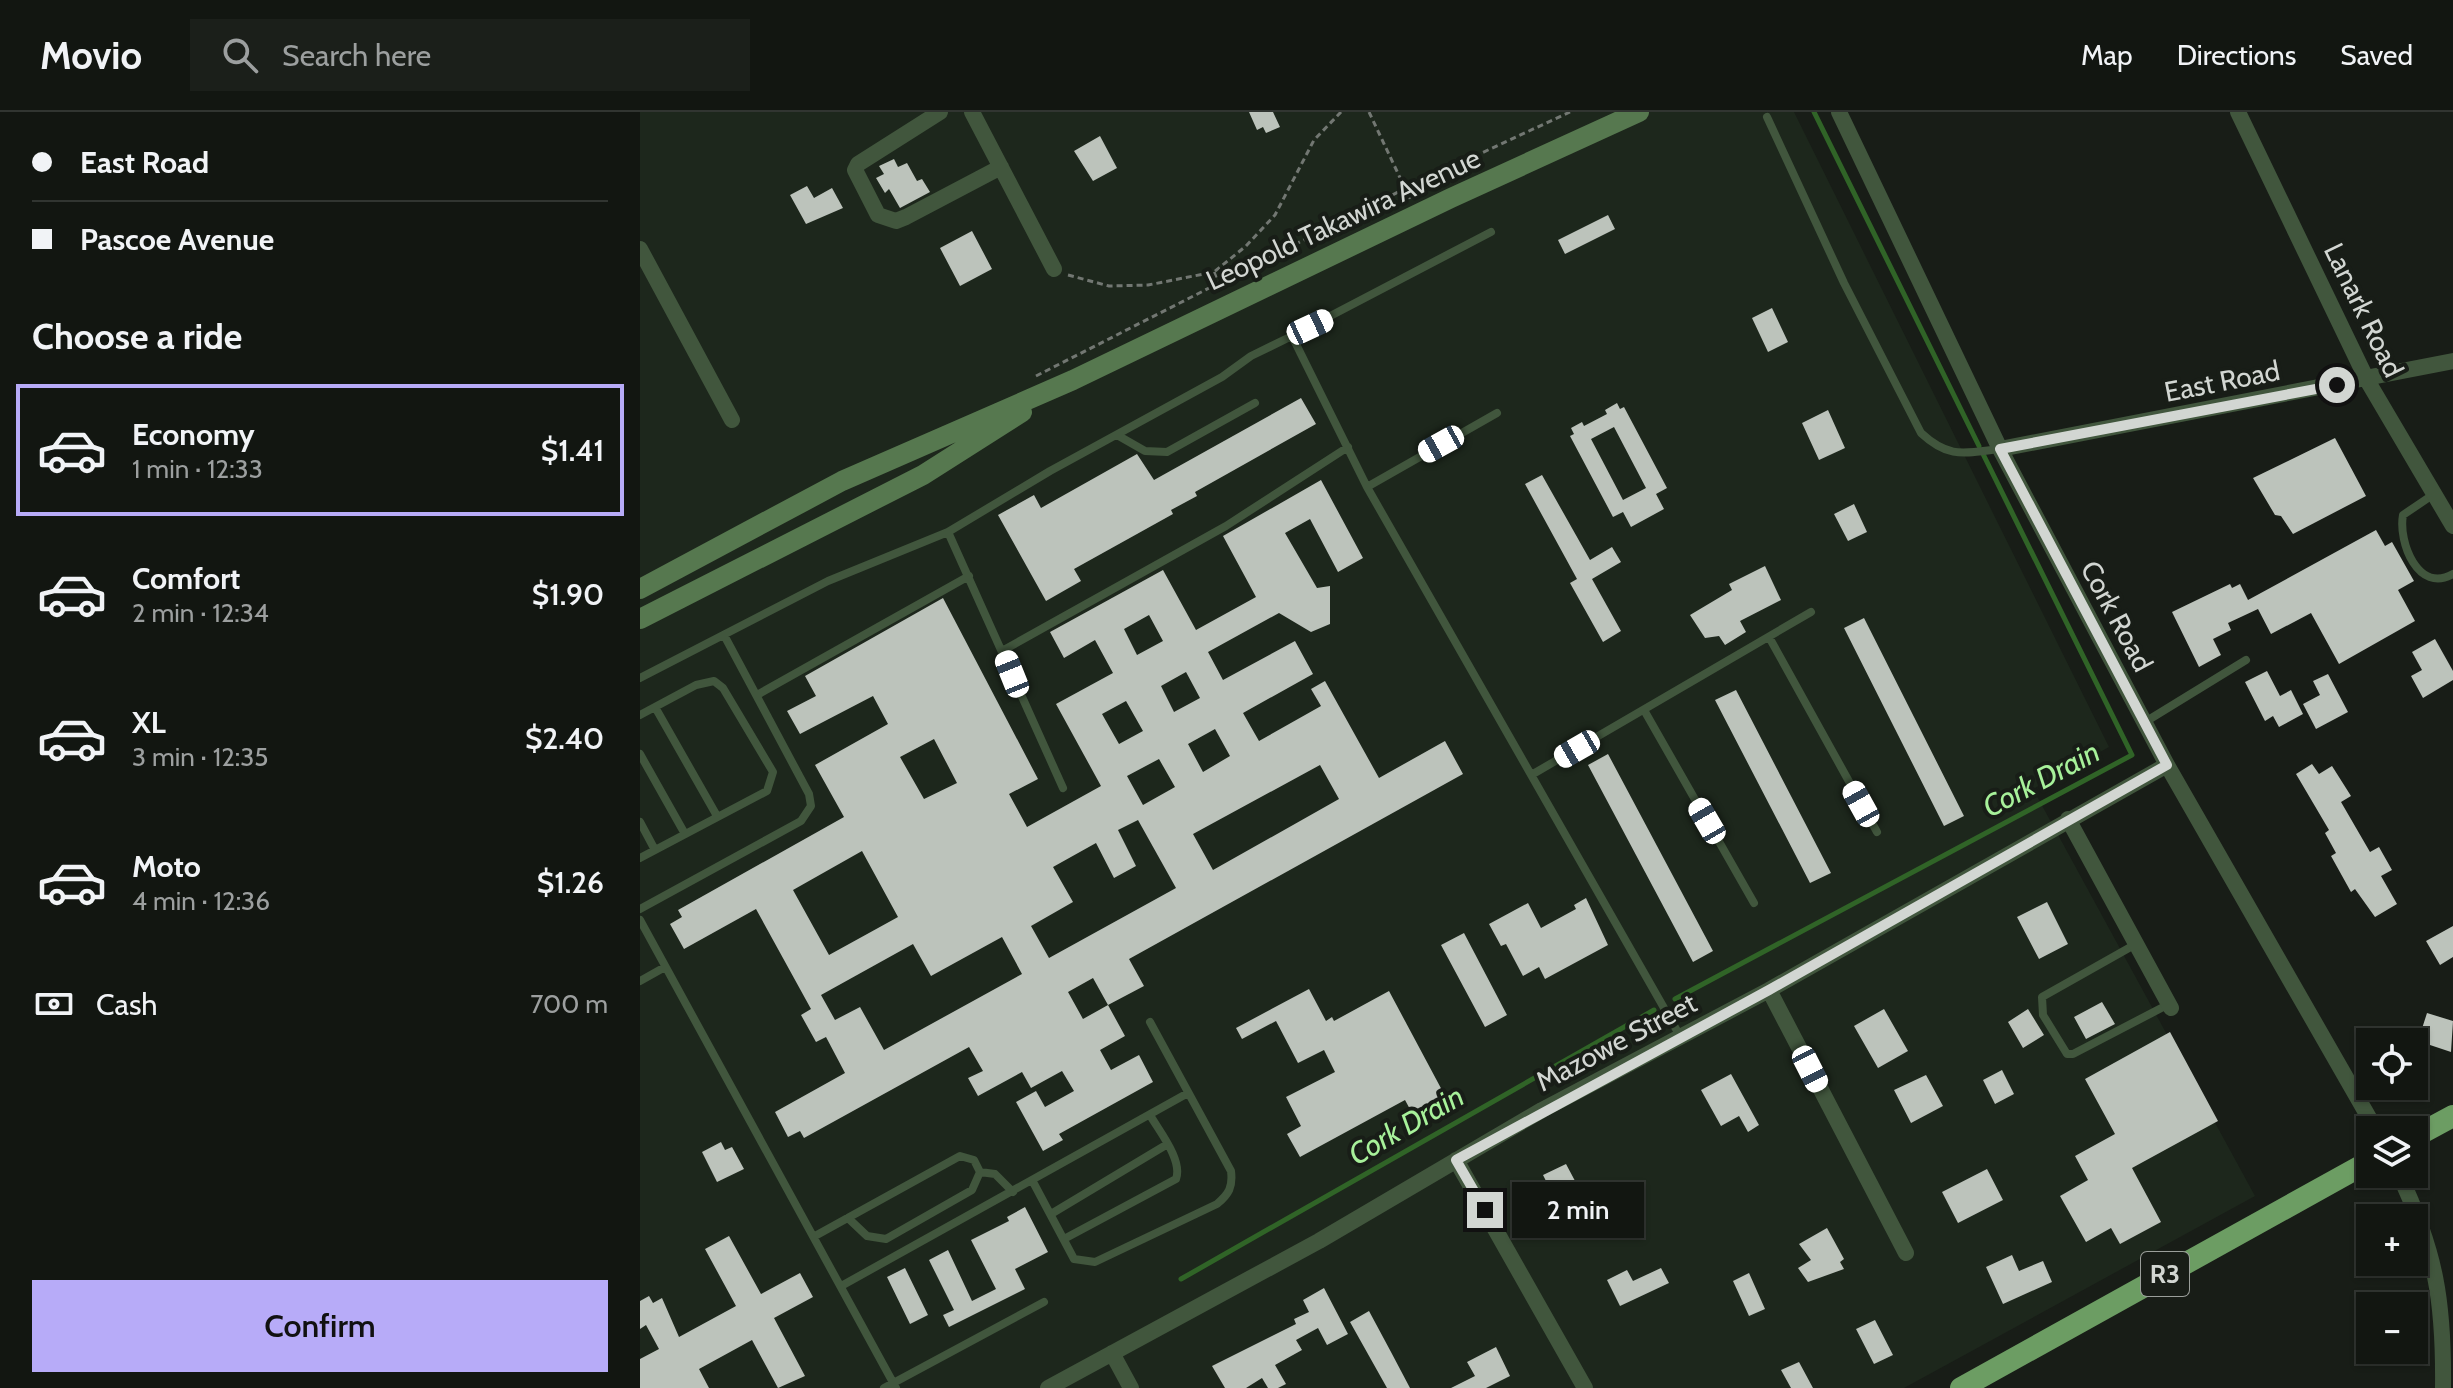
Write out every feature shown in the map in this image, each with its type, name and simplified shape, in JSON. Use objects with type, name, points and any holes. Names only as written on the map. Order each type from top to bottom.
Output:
[{"type":"highway","points":[[2428,1129],[2453,1116]]},
{"type":"highway","name":"R3","points":[[1961,1388],[2356,1169]]},
{"type":"main road","name":"Leopold Takawira Avenue","points":[[640,589],[842,481],[1073,380],[1639,112]]},
{"type":"main road","name":"Leopold Takawira Avenue","points":[[640,619],[923,475],[1073,380]]},
{"type":"street","points":[[940,112],[858,164],[855,170],[860,184],[878,215],[896,221],[1001,167]]},
{"type":"street","points":[[972,112],[1054,269]]},
{"type":"street","name":"Lanark Road","points":[[2238,112],[2367,380],[2453,526]]},
{"type":"street","name":"Cork Road","points":[[1844,114],[2000,449],[2167,765],[2368,1116]]},
{"type":"street","points":[[640,249],[732,420]]},
{"type":"street","name":"East Road","points":[[2000,449],[2453,361]]},
{"type":"street","name":"Mazowe Street","points":[[1048,1388],[1319,1241],[1456,1160],[1769,990],[2167,765]]},
{"type":"street","points":[[2068,819],[2170,1006]]},
{"type":"street","points":[[1769,990],[1906,1253]]},
{"type":"street","points":[[1456,1160],[1585,1388]]},
{"type":"street","points":[[2405,1188],[2429,1243],[2441,1313],[2443,1388]]},
{"type":"street","points":[[1112,1353],[1131,1388]]},
{"type":"lane","points":[[1767,117],[1844,283],[1921,433],[1933,445],[1953,454],[2000,449]]},
{"type":"lane","points":[[640,678],[828,581],[948,532],[1050,471],[1222,377],[1251,356],[1491,232]]},
{"type":"lane","points":[[1292,336],[1367,487],[1680,1037]]},
{"type":"lane","points":[[1117,435],[1145,451],[1167,452],[1255,403]]},
{"type":"lane","points":[[1367,487],[1497,413]]},
{"type":"lane","points":[[1002,651],[1226,526],[1348,447]]},
{"type":"lane","points":[[2434,493],[2403,515],[2403,542],[2424,575],[2434,579],[2453,574]]},
{"type":"lane","points":[[948,532],[1063,788]]},
{"type":"lane","points":[[757,695],[969,576]]},
{"type":"lane","points":[[1533,774],[1811,612]]},
{"type":"lane","points":[[640,909],[807,815],[811,806],[809,794],[724,635]]},
{"type":"lane","points":[[1769,637],[1877,832]]},
{"type":"lane","points":[[2144,723],[2246,660]]},
{"type":"lane","points":[[640,715],[696,685],[714,681],[723,688],[773,772],[767,791],[640,858]]},
{"type":"lane","points":[[655,707],[717,816]]},
{"type":"lane","points":[[1644,710],[1754,903]]},
{"type":"lane","points":[[640,754],[685,834]]},
{"type":"lane","points":[[640,822],[655,850]]},
{"type":"lane","points":[[640,920],[843,1285],[895,1385]]},
{"type":"lane","points":[[2136,944],[2042,997],[2043,1015],[2067,1054],[2073,1054],[2170,1006]]},
{"type":"lane","points":[[640,981],[665,967]]},
{"type":"lane","points":[[1032,1180],[1074,1259],[1095,1262],[1217,1204],[1228,1194],[1233,1184],[1231,1171],[1150,1022]]},
{"type":"lane","points":[[843,1285],[1188,1093]]},
{"type":"lane","points":[[1064,1239],[1176,1179],[1178,1170],[1150,1115]]},
{"type":"lane","points":[[1051,1214],[1166,1145]]},
{"type":"lane","points":[[815,1236],[960,1156],[974,1160],[980,1172]]},
{"type":"lane","points":[[848,1218],[867,1236],[886,1239],[972,1190],[980,1172]]},
{"type":"lane","points":[[980,1172],[995,1174],[1013,1192]]},
{"type":"lane","points":[[884,1388],[895,1385],[1044,1302]]},
{"type":"path","points":[[1054,269],[1109,286],[1169,282],[1214,272],[1246,246],[1275,215],[1314,140],[1341,112]]},
{"type":"path","points":[[1369,112],[1418,215]]},
{"type":"path","points":[[1030,378],[1406,188],[1570,112]]},
{"type":"shaded area","points":[[640,112],[1794,112],[2109,747],[2033,789],[2255,1196],[1904,1388],[640,1388]]},
{"type":"building","points":[[1249,112],[1273,112],[1280,127],[1266,133],[1263,127],[1257,130]]},
{"type":"building","points":[[1100,136],[1117,168],[1093,181],[1074,151]]},
{"type":"building","points":[[894,159],[898,167],[907,163],[917,181],[922,179],[930,192],[900,208],[889,189],[885,193],[876,178],[884,174],[879,166]]},
{"type":"building","points":[[807,186],[814,198],[832,188],[843,208],[806,224],[790,195]]},
{"type":"building","points":[[1608,215],[1615,229],[1565,254],[1558,240]]},
{"type":"building","points":[[972,231],[992,269],[960,286],[940,248]]},
{"type":"building","points":[[1772,308],[1788,342],[1768,352],[1752,318]]},
{"type":"building","points":[[1301,398],[1316,424],[1195,492],[1197,496],[1171,510],[1173,514],[1074,569],[1081,581],[1046,601],[998,515],[1034,495],[1041,508],[1137,454],[1154,480]]},
{"type":"building","points":[[1617,403],[1620,409],[1624,407],[1667,488],[1656,494],[1664,509],[1631,527],[1623,512],[1613,517],[1570,436],[1574,434],[1571,428],[1582,422],[1584,426],[1607,414],[1605,410]],"holes":[[[1614,427],[1646,488],[1623,500],[1591,439]]]},
{"type":"building","points":[[1828,410],[1845,448],[1819,460],[1802,423]]},
{"type":"building","points":[[2335,438],[2366,496],[2293,534],[2281,516],[2275,515],[2253,478]]},
{"type":"building","points":[[1542,475],[1590,560],[1612,547],[1621,562],[1592,579],[1621,631],[1603,642],[1570,583],[1577,579],[1525,484]]},
{"type":"building","points":[[1321,480],[1363,558],[1338,572],[1310,519],[1285,533],[1317,588],[1330,586],[1330,624],[1311,632],[1279,613],[1208,652],[1223,680],[1295,641],[1313,674],[1243,713],[1259,741],[1321,706],[1311,689],[1325,681],[1379,778],[1445,741],[1463,774],[1129,959],[1144,986],[1108,1005],[1125,1036],[1100,1050],[1111,1070],[1139,1055],[1153,1082],[1059,1134],[1063,1140],[1043,1151],[1016,1102],[1036,1091],[1045,1107],[1074,1091],[1062,1071],[1031,1088],[1022,1072],[978,1096],[968,1078],[983,1071],[969,1047],[804,1138],[800,1131],[788,1137],[775,1112],[845,1073],[826,1037],[816,1042],[801,1015],[811,1009],[756,909],[684,949],[670,924],[682,917],[678,910],[844,817],[815,765],[888,724],[873,696],[800,734],[787,711],[816,696],[805,676],[943,598],[1038,779],[1009,794],[1027,827],[1101,786],[1056,704],[1113,673],[1095,640],[1064,658],[1050,632],[1163,570],[1196,630],[1256,597],[1223,536]],"holes":[[[1149,615],[1163,641],[1137,655],[1124,629]],[[1186,672],[1200,698],[1174,712],[1161,686]],[[1126,701],[1143,731],[1119,744],[1102,714]],[[1215,729],[1230,756],[1203,772],[1188,744]],[[934,739],[957,783],[924,799],[900,757]],[[1159,759],[1175,787],[1143,805],[1127,776]],[[1320,765],[1339,799],[1213,870],[1193,834]],[[1138,820],[1176,888],[1049,958],[1031,926],[1073,902],[1053,867],[1096,843],[1114,878],[1136,866],[1118,830]],[[862,851],[898,917],[829,955],[793,890]],[[1002,937],[1022,974],[884,1050],[860,1007],[835,1020],[821,995],[913,944],[931,976]],[[1093,978],[1108,1005],[1083,1019],[1068,992]]]},
{"type":"building","points":[[1854,504],[1867,532],[1848,541],[1834,514]]},
{"type":"building","points":[[2376,530],[2385,546],[2392,542],[2414,581],[2398,590],[2415,621],[2339,664],[2311,613],[2271,634],[2258,609],[2228,623],[2231,630],[2213,639],[2221,655],[2199,667],[2172,612],[2230,584],[2232,588],[2240,584],[2248,600]]},
{"type":"building","points":[[1765,566],[1781,600],[1740,621],[1746,632],[1725,645],[1719,636],[1705,638],[1690,615],[1732,590],[1729,584]]},
{"type":"building","points":[[1864,618],[1964,816],[1944,826],[1844,628]]},
{"type":"building","points":[[2435,639],[2453,671],[2453,680],[2423,698],[2411,676],[2422,670],[2412,652]]},
{"type":"building","points":[[2267,671],[2280,696],[2291,690],[2303,714],[2279,727],[2273,716],[2265,721],[2245,682]]},
{"type":"building","points":[[2328,674],[2348,712],[2316,729],[2303,704],[2320,695],[2313,681]]},
{"type":"building","points":[[1736,690],[1831,873],[1810,883],[1715,700]]},
{"type":"building","points":[[1608,754],[1713,951],[1693,962],[1588,765]]},
{"type":"building","points":[[2312,764],[2319,774],[2332,766],[2351,796],[2341,802],[2370,852],[2379,847],[2392,870],[2381,876],[2397,904],[2375,917],[2355,889],[2351,892],[2331,856],[2336,853],[2325,833],[2329,830],[2296,774]]},
{"type":"building","points":[[1586,898],[1608,945],[1545,979],[1539,967],[1523,976],[1506,944],[1501,946],[1489,924],[1528,903],[1541,928],[1576,909],[1574,905]]},
{"type":"building","points":[[2047,902],[2068,944],[2039,959],[2017,917]]},
{"type":"building","points":[[2453,926],[2453,957],[2440,965],[2426,941]]},
{"type":"building","points":[[1464,933],[1507,1015],[1485,1027],[1441,945]]},
{"type":"building","points":[[1309,989],[1326,1021],[1332,1017],[1334,1021],[1389,991],[1451,1107],[1418,1124],[1405,1100],[1300,1157],[1287,1134],[1301,1126],[1286,1097],[1335,1072],[1324,1050],[1298,1063],[1276,1021],[1242,1039],[1236,1028]]},
{"type":"building","points":[[2102,1002],[2115,1024],[2086,1039],[2074,1017]]},
{"type":"building","points":[[1884,1009],[1908,1051],[1878,1068],[1854,1026]]},
{"type":"building","points":[[2028,1009],[2044,1035],[2023,1048],[2008,1022]]},
{"type":"building","points":[[2427,1013],[2453,1021],[2451,1052],[2428,1044],[2428,1028],[2422,1028]]},
{"type":"building","points":[[2170,1032],[2218,1121],[2132,1168],[2161,1222],[2120,1244],[2111,1228],[2086,1242],[2060,1196],[2088,1180],[2075,1156],[2115,1134],[2085,1079]]},
{"type":"building","points":[[2002,1070],[2014,1094],[1995,1104],[1983,1080]]},
{"type":"building","points":[[1731,1074],[1759,1125],[1748,1132],[1739,1116],[1721,1126],[1701,1090]]},
{"type":"building","points":[[1926,1075],[1943,1106],[1911,1123],[1894,1090]]},
{"type":"building","points":[[721,1142],[725,1150],[732,1147],[744,1169],[717,1182],[702,1152]]},
{"type":"building","points":[[1566,1164],[1582,1194],[1559,1207],[1543,1175]]},
{"type":"building","points":[[1987,1169],[2003,1200],[1958,1223],[1942,1192]]},
{"type":"building","points":[[1025,1207],[1048,1252],[1015,1269],[1025,1289],[949,1327],[943,1315],[954,1310],[929,1260],[948,1250],[972,1301],[996,1289],[971,1240],[1009,1221],[1007,1217]]},
{"type":"building","points":[[1827,1228],[1844,1259],[1840,1262],[1844,1269],[1808,1282],[1798,1268],[1811,1260],[1799,1244]]},
{"type":"building","points":[[729,1236],[761,1294],[800,1273],[813,1297],[774,1318],[805,1376],[778,1388],[752,1340],[699,1369],[709,1388],[640,1388],[640,1359],[659,1349],[646,1325],[640,1329],[640,1301],[649,1296],[653,1303],[662,1298],[679,1337],[736,1306],[705,1249]]},
{"type":"building","points":[[2012,1255],[2019,1271],[2043,1261],[2052,1282],[2003,1304],[1986,1267]]},
{"type":"building","points":[[905,1268],[928,1315],[910,1324],[887,1277]]},
{"type":"building","points":[[1661,1268],[1669,1283],[1620,1306],[1607,1280],[1627,1270],[1633,1281]]},
{"type":"building","points":[[1749,1273],[1765,1309],[1749,1316],[1733,1281]]},
{"type":"building","points":[[1324,1288],[1348,1334],[1327,1345],[1318,1328],[1296,1340],[1302,1350],[1275,1365],[1286,1384],[1278,1388],[1268,1388],[1262,1378],[1246,1388],[1225,1388],[1212,1366],[1296,1324],[1294,1319],[1309,1312],[1303,1300]]},
{"type":"building","points":[[1369,1311],[1410,1388],[1387,1388],[1350,1322]]},
{"type":"building","points":[[1875,1320],[1893,1355],[1874,1364],[1856,1329]]},
{"type":"building","points":[[1496,1347],[1510,1376],[1486,1388],[1451,1388],[1475,1376],[1467,1362]]},
{"type":"building","points":[[1799,1362],[1813,1388],[1791,1388],[1781,1370]]},
{"type":"waterway","name":"Cork Drain","points":[[1814,112],[1979,446]]},
{"type":"waterway","name":"Cork Drain","points":[[1675,999],[2132,755],[1983,454]]},
{"type":"waterway","name":"Cork Drain","points":[[1181,1279],[1654,1010]]},
{"type":"route","points":[[1485,1210],[1456,1160],[1542,1110],[1769,990],[2167,765],[2000,449],[2337,385]]}]
